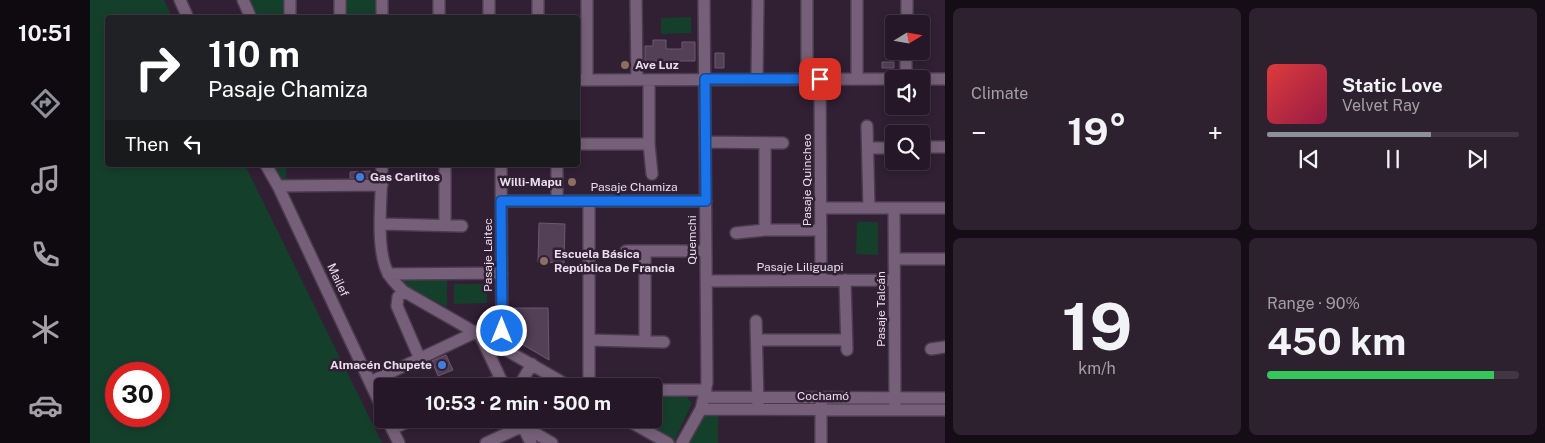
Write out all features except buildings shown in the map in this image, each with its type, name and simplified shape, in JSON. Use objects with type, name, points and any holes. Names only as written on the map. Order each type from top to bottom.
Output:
[{"type":"street","points":[[180,0],[187,15]]},
{"type":"street","points":[[244,0],[250,15]]},
{"type":"street","points":[[290,0],[290,15]]},
{"type":"street","points":[[340,0],[340,15]]},
{"type":"street","points":[[382,0],[382,15]]},
{"type":"street","points":[[439,0],[439,15]]},
{"type":"street","points":[[489,0],[489,15]]},
{"type":"street","points":[[538,0],[538,15]]},
{"type":"street","points":[[587,0],[582,80],[885,79]]},
{"type":"street","points":[[636,0],[637,80]]},
{"type":"street","name":"Quemchi","points":[[682,443],[701,409],[706,393],[704,0]]},
{"type":"street","points":[[757,79],[758,0]]},
{"type":"street","points":[[807,0],[807,79]]},
{"type":"street","points":[[856,0],[857,79]]},
{"type":"street","points":[[907,0],[907,15]]},
{"type":"street","name":"Pasaje Quincheo","points":[[820,79],[821,280]]},
{"type":"street","points":[[930,79],[945,79]]},
{"type":"street","points":[[649,80],[649,144],[652,174]]},
{"type":"street","points":[[867,126],[869,208]]},
{"type":"street","points":[[706,142],[783,143]]},
{"type":"street","points":[[765,143],[765,230]]},
{"type":"street","points":[[580,144],[649,144]]},
{"type":"street","points":[[930,147],[945,147]]},
{"type":"street","points":[[869,148],[885,148]]},
{"type":"street","name":"Mailef","points":[[267,167],[278,186],[374,391]]},
{"type":"street","points":[[382,167],[382,247],[388,274],[403,291],[556,378]]},
{"type":"street","points":[[445,167],[445,225]]},
{"type":"street","name":"Pasaje Laitec","points":[[497,345],[502,331],[501,167]]},
{"type":"street","points":[[557,167],[557,201]]},
{"type":"street","points":[[278,186],[382,185]]},
{"type":"street","name":"Pasaje Chamiza","points":[[501,201],[706,201]]},
{"type":"street","points":[[589,378],[590,201]]},
{"type":"street","points":[[821,208],[945,208]]},
{"type":"street","name":"Pasaje Talcán","points":[[894,208],[894,404]]},
{"type":"street","points":[[382,224],[462,226]]},
{"type":"street","points":[[736,233],[765,230],[821,230]]},
{"type":"street","points":[[626,251],[645,253],[706,252]]},
{"type":"street","points":[[645,253],[645,340]]},
{"type":"street","points":[[894,259],[945,259]]},
{"type":"street","points":[[388,274],[502,273]]},
{"type":"street","points":[[758,340],[846,345],[845,280]]},
{"type":"street","name":"Pasaje Liliguapi","points":[[706,281],[894,280]]},
{"type":"street","points":[[403,291],[398,297],[397,306],[420,359]]},
{"type":"street","points":[[756,321],[758,340],[758,409]]},
{"type":"street","points":[[370,382],[478,333]]},
{"type":"street","points":[[478,333],[500,378]]},
{"type":"street","points":[[589,340],[664,342]]},
{"type":"street","points":[[931,349],[945,347]]},
{"type":"street","points":[[524,378],[532,364]]},
{"type":"street","name":"Cochamó","points":[[662,391],[758,397],[821,397],[945,410]]},
{"type":"street","points":[[821,397],[821,443]]},
{"type":"street","name":"Cochamó","points":[[701,409],[821,409],[945,398]]},
{"type":"street","points":[[392,428],[399,443]]},
{"type":"street","points":[[486,443],[511,428]]},
{"type":"street","points":[[524,428],[531,443]]},
{"type":"street","points":[[530,428],[552,443]]},
{"type":"street","points":[[641,428],[668,443]]},
{"type":"green space","points":[[90,0],[164,0],[171,15],[105,15],[105,167],[246,167],[382,443],[90,443]]},
{"type":"green space","points":[[247,0],[288,0],[288,15],[255,15]]},
{"type":"green space","points":[[342,0],[377,0],[376,15],[342,15]]},
{"type":"green space","points":[[691,17],[691,33],[661,34],[661,18]]},
{"type":"green space","points":[[272,167],[286,167],[286,179],[281,180]]},
{"type":"green space","points":[[857,222],[878,222],[878,255],[856,254]]},
{"type":"green space","points":[[396,275],[447,278],[447,307],[411,289]]},
{"type":"green space","points":[[454,284],[487,284],[487,303],[454,304]]},
{"type":"green space","points":[[529,374],[536,378],[527,378]]},
{"type":"green space","points":[[662,395],[686,396],[692,403],[674,442],[650,428],[662,428]]},
{"type":"green space","points":[[704,413],[718,413],[718,443],[687,443]]},
{"type":"place","name":"Ave Luz","points":[[625,65]]},
{"type":"place","name":"Gas Carlitos","points":[[360,177]]},
{"type":"place","name":"Willi-Mapu","points":[[572,182]]},
{"type":"place","name":"Escuela Básica República De Francia","points":[[544,261]]},
{"type":"place","name":"Almacén Chupete","points":[[442,365]]},
{"type":"route","points":[[502,331],[501,201],[706,201],[705,79],[820,79]]}]
